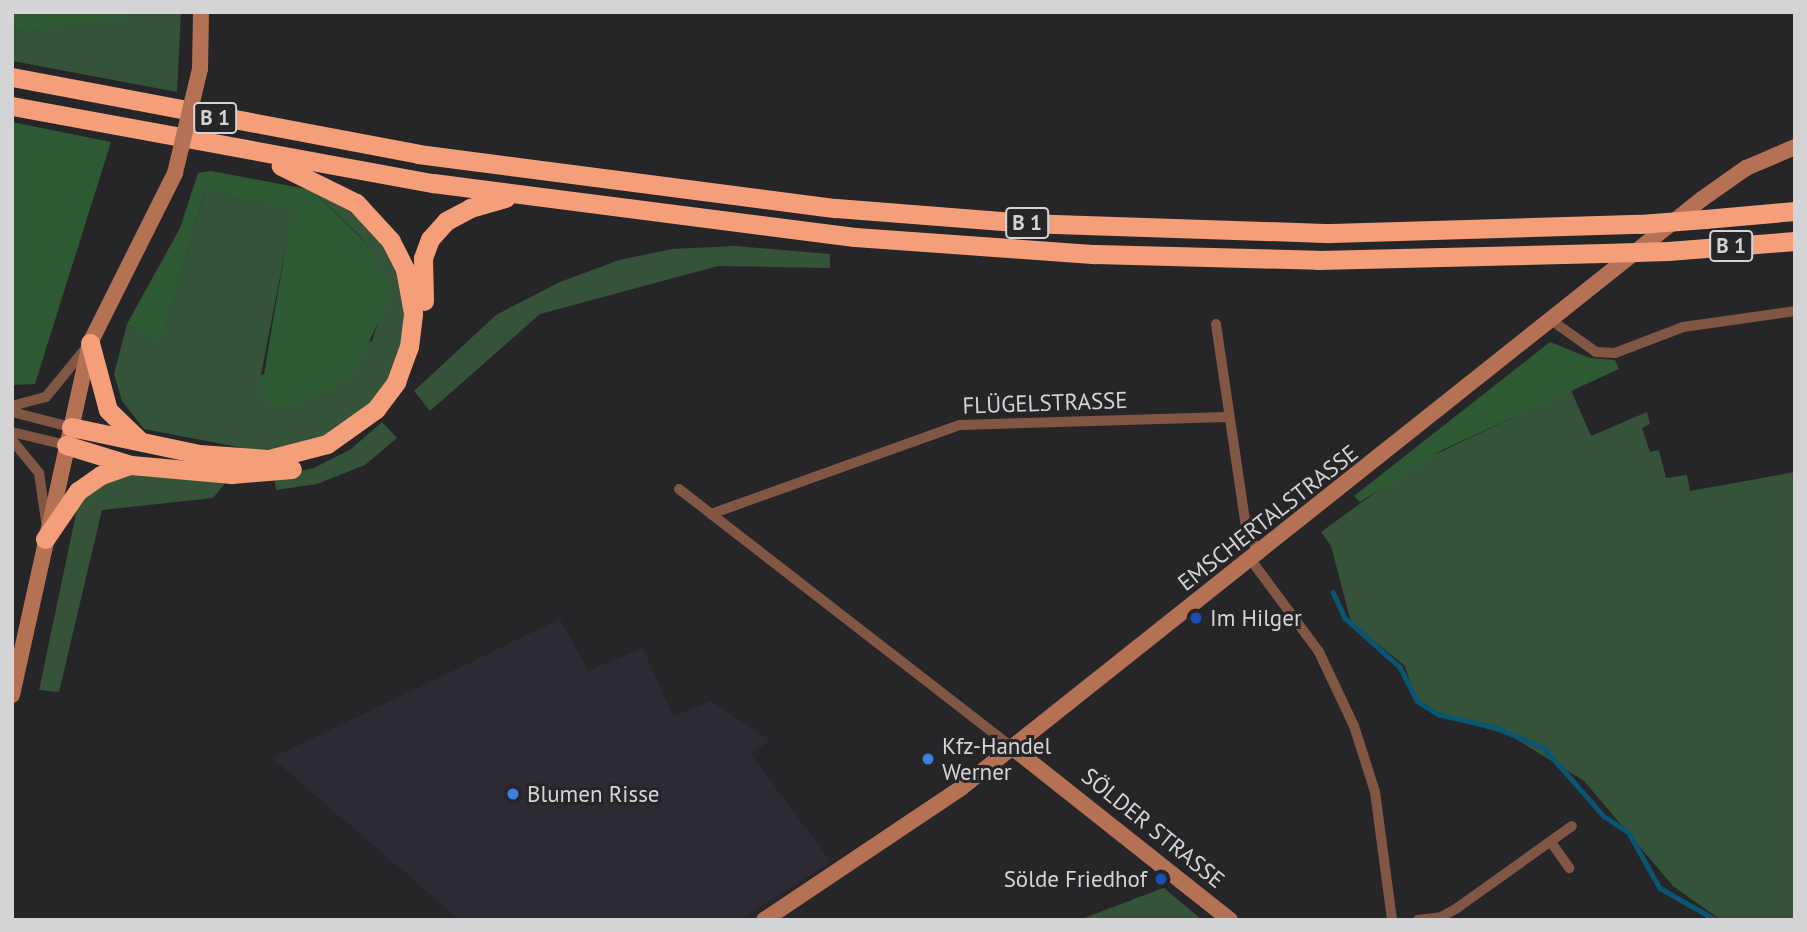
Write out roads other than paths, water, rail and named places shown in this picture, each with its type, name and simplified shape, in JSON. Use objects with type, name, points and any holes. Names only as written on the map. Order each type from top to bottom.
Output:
[{"type":"highway","name":"B 1","points":[[12,77],[418,154],[836,208],[1038,223],[1331,233],[1640,224],[1795,211]]},
{"type":"highway","name":"B 1","points":[[12,106],[251,154],[520,196],[855,237],[1095,254],[1318,260],[1604,254],[1795,241]]},
{"type":"highway","points":[[68,436],[141,442],[244,459],[305,452],[338,438],[366,419],[404,366],[412,328],[412,299],[391,241],[370,215],[341,193],[251,154]]},
{"type":"highway","points":[[45,539],[78,491],[101,475],[131,465],[269,472],[311,463],[354,441],[399,397],[416,371],[424,340],[423,258],[430,239],[446,221],[470,208],[520,196]]},
{"type":"highway","points":[[90,343],[107,408],[141,442]]},
{"type":"highway","points":[[68,436],[131,465]]},
{"type":"main road","points":[[12,695],[90,343],[176,173],[200,69],[201,12]]},
{"type":"main road","name":"EMSCHERTALSTRASSE","points":[[764,920],[902,831],[1013,748],[1724,182],[1795,147]]},
{"type":"main road","name":"SÖLDER STRASSE","points":[[1013,748],[1230,920]]},
{"type":"street","points":[[1550,320],[1596,352],[1615,353],[1683,327],[1795,311]]},
{"type":"street","points":[[1216,324],[1227,417],[1245,528],[1255,558],[1319,652],[1354,726],[1380,818],[1392,920]]},
{"type":"street","points":[[12,406],[46,397],[90,343]]},
{"type":"street","points":[[12,412],[68,436]]},
{"type":"street","name":"FLÜGELSTRASSE","points":[[711,514],[960,425],[1227,417]]},
{"type":"street","points":[[12,432],[68,436]]},
{"type":"street","points":[[12,440],[33,462],[42,482],[45,539]]},
{"type":"street","points":[[679,489],[1013,748]]},
{"type":"street","points":[[1418,920],[1441,917],[1457,908],[1572,826]]},
{"type":"street","points":[[1550,842],[1569,868]]},
{"type":"waterway","points":[[1333,592],[1345,618],[1400,667],[1417,701],[1438,714],[1497,728],[1544,748],[1604,816],[1629,833],[1660,888],[1716,920]]},
{"type":"place","name":"Im Hilger","points":[[1196,618]]},
{"type":"place","name":"Kfz-Handel Werner","points":[[928,759]]},
{"type":"place","name":"Blumen Risse","points":[[513,794]]},
{"type":"place","name":"Sölde Friedhof","points":[[1161,879]]}]
